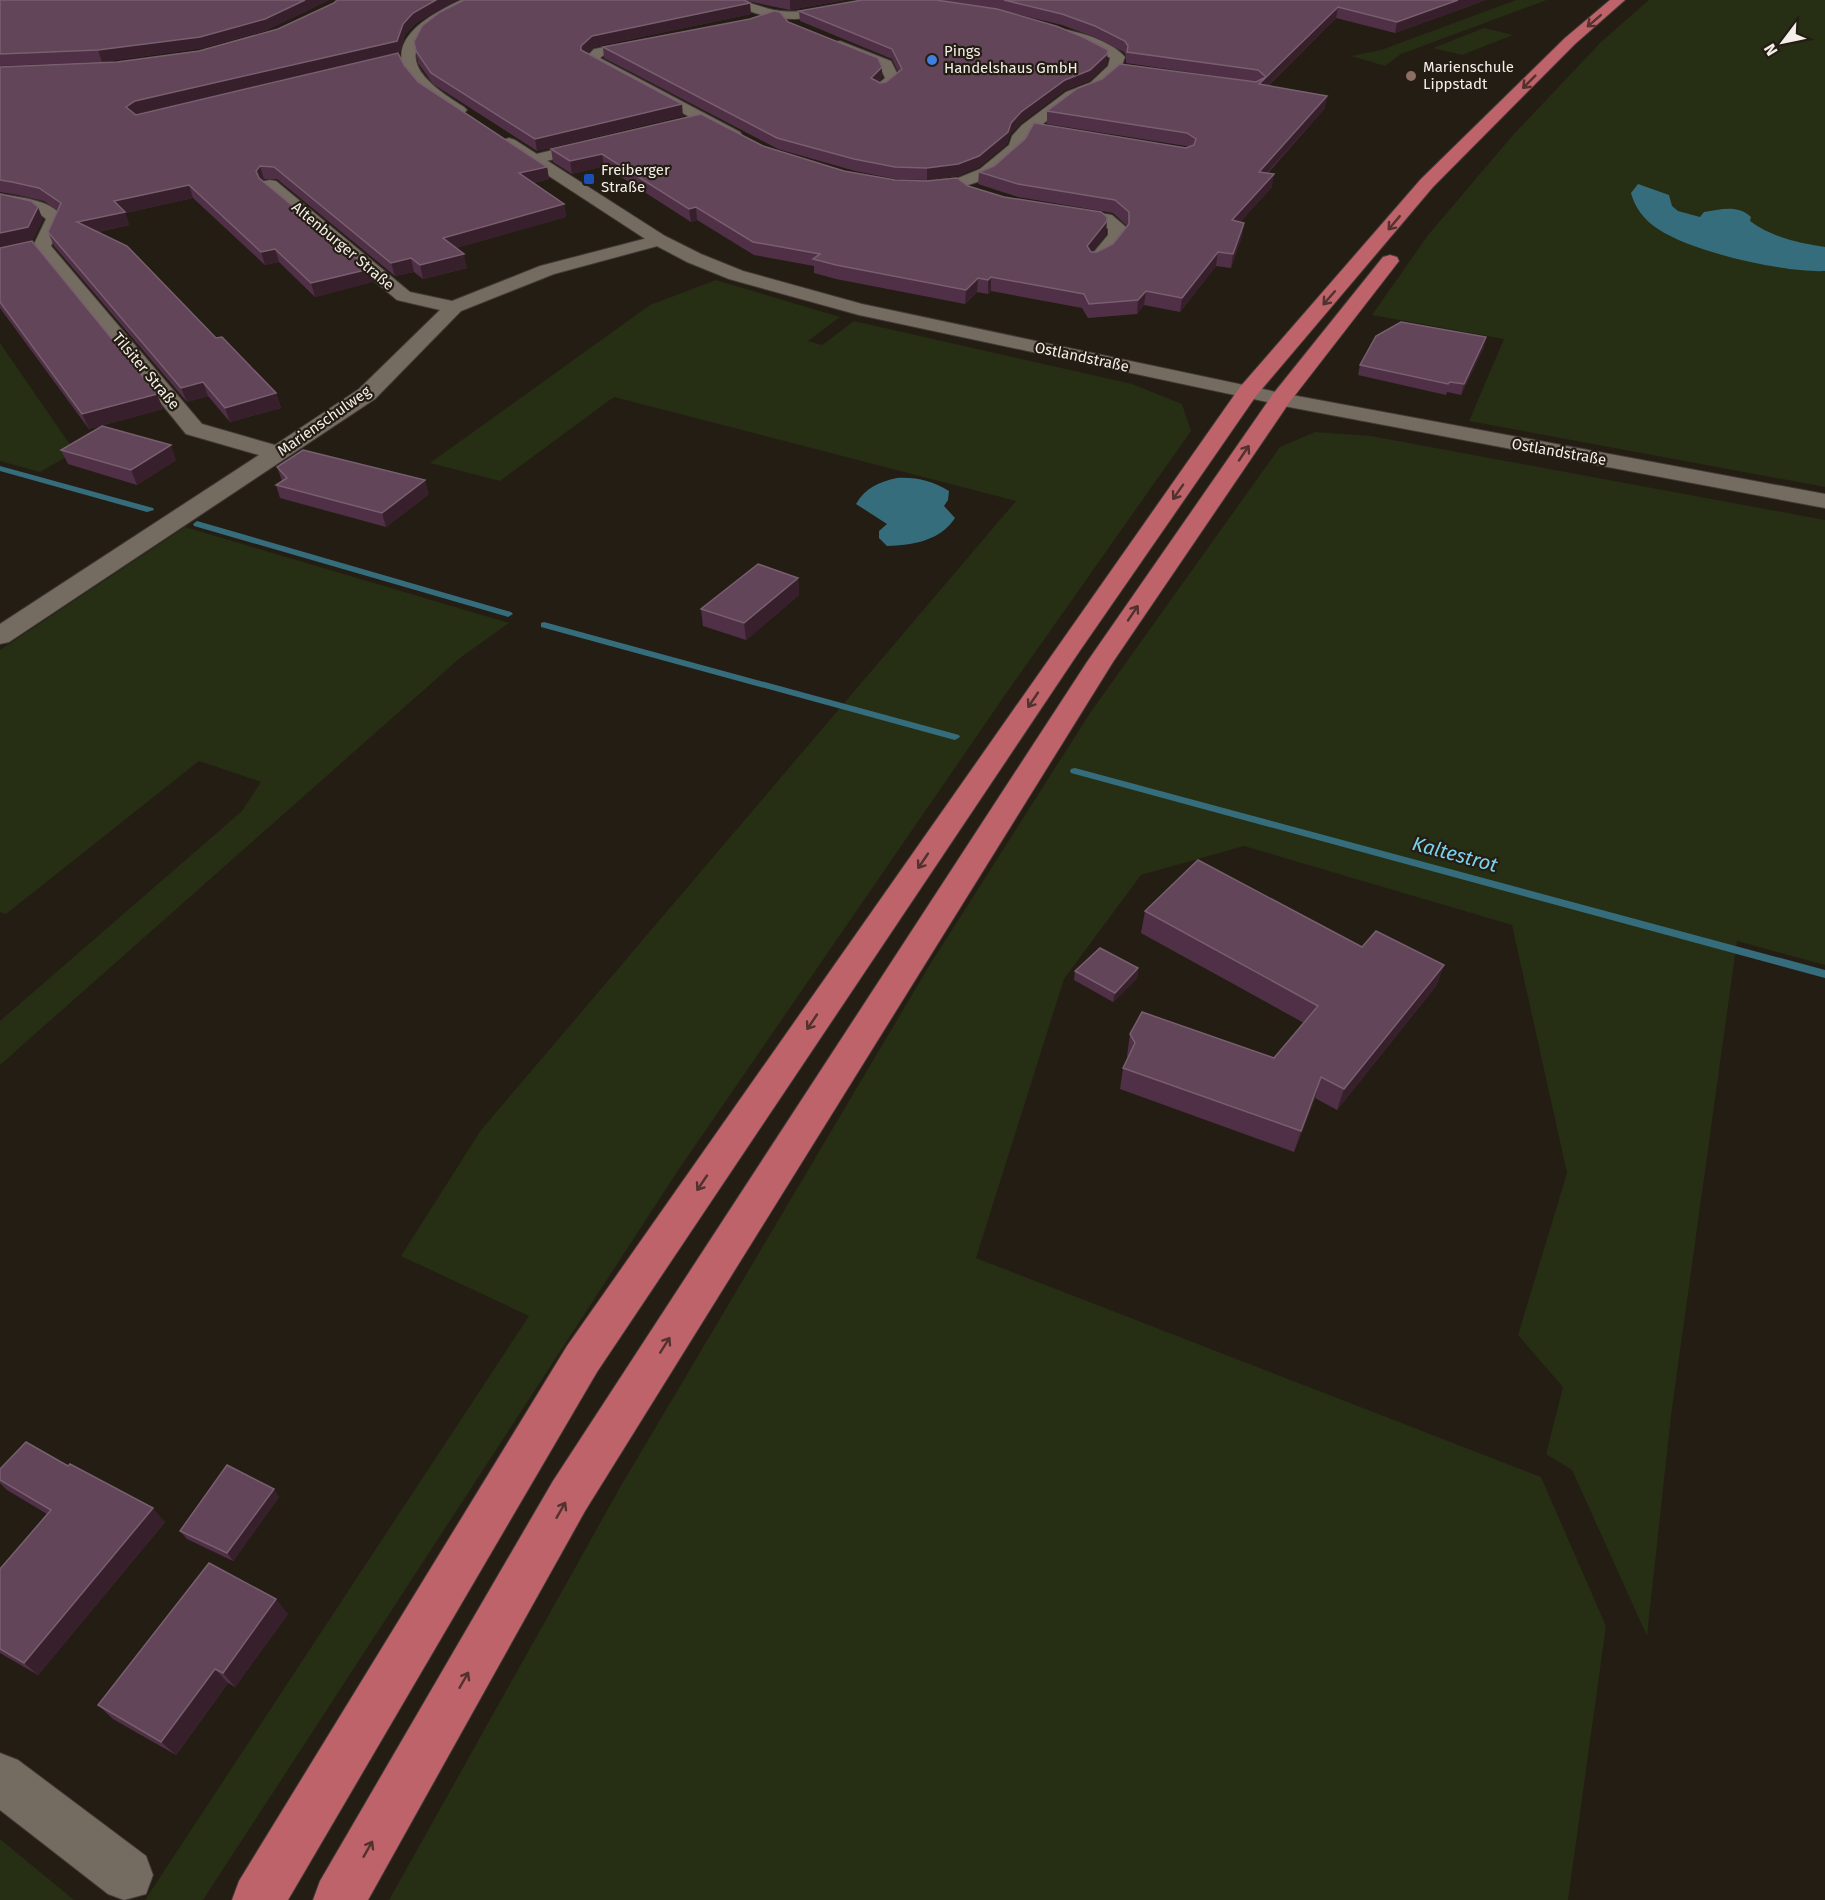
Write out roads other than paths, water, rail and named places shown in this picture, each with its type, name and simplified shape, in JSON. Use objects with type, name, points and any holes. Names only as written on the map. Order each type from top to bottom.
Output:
[{"type":"main road","points":[[1581,52],[1626,2]]},
{"type":"main road","points":[[258,1900],[582,1359],[1059,662],[1427,183],[1570,41],[1626,2]]},
{"type":"main road","points":[[339,1900],[569,1496],[1100,662],[1264,396],[1403,245]]},
{"type":"street","points":[[472,0],[423,27],[409,42],[399,58],[427,89],[476,121]]},
{"type":"street","points":[[735,0],[780,16],[794,27],[804,31]]},
{"type":"street","points":[[750,23],[862,3]]},
{"type":"street","points":[[906,186],[927,187],[961,183],[986,173],[1017,147],[1020,136],[1028,128],[1071,95],[1095,86],[1121,69],[1118,57],[1102,47],[1052,29]]},
{"type":"street","points":[[825,39],[886,64],[893,78],[880,88]]},
{"type":"street","points":[[657,41],[599,52],[591,59],[751,144]]},
{"type":"street","points":[[679,124],[701,119]]},
{"type":"street","points":[[1028,128],[1051,132]]},
{"type":"street","name":"Ostlandstraße","points":[[495,134],[659,240],[694,258],[736,275],[794,292],[859,309],[1264,396],[1825,501]]},
{"type":"street","points":[[534,159],[613,141]]},
{"type":"street","points":[[961,183],[970,192],[979,195]]},
{"type":"street","name":"Altenburger Straße","points":[[270,185],[404,296],[454,307]]},
{"type":"street","points":[[0,199],[43,208],[55,218],[42,246],[21,251]]},
{"type":"street","points":[[1050,210],[1106,219],[1117,227],[1117,236],[1096,259]]},
{"type":"street","name":"Marienschulweg","points":[[0,636],[367,394],[454,307],[547,270],[659,240]]},
{"type":"street","name":"Tilsiter Straße","points":[[42,246],[194,429],[278,453]]},
{"type":"street","points":[[0,1778],[127,1875]]},
{"type":"water","points":[[1638,184],[1669,195],[1672,206],[1678,211],[1700,217],[1704,212],[1740,210],[1751,217],[1750,221],[1758,227],[1776,235],[1825,247],[1825,271],[1763,265],[1715,253],[1673,237],[1644,218],[1638,209],[1631,193]]},
{"type":"water","points":[[897,478],[924,480],[949,491],[948,500],[944,506],[955,518],[949,526],[934,537],[916,543],[887,546],[879,538],[879,531],[887,524],[856,504],[873,486]]},
{"type":"waterway","points":[[0,468],[150,510]]},
{"type":"waterway","points":[[197,524],[508,614]]},
{"type":"waterway","points":[[544,625],[955,737]]},
{"type":"waterway","name":"Kaltestrot","points":[[1075,771],[1825,974]]},
{"type":"place","name":"Pings Handelshaus GmbH","points":[[932,60]]},
{"type":"place","name":"Marienschule Lippstadt","points":[[1411,76]]},
{"type":"place","name":"Freiberger Straße","points":[[589,179]]}]
